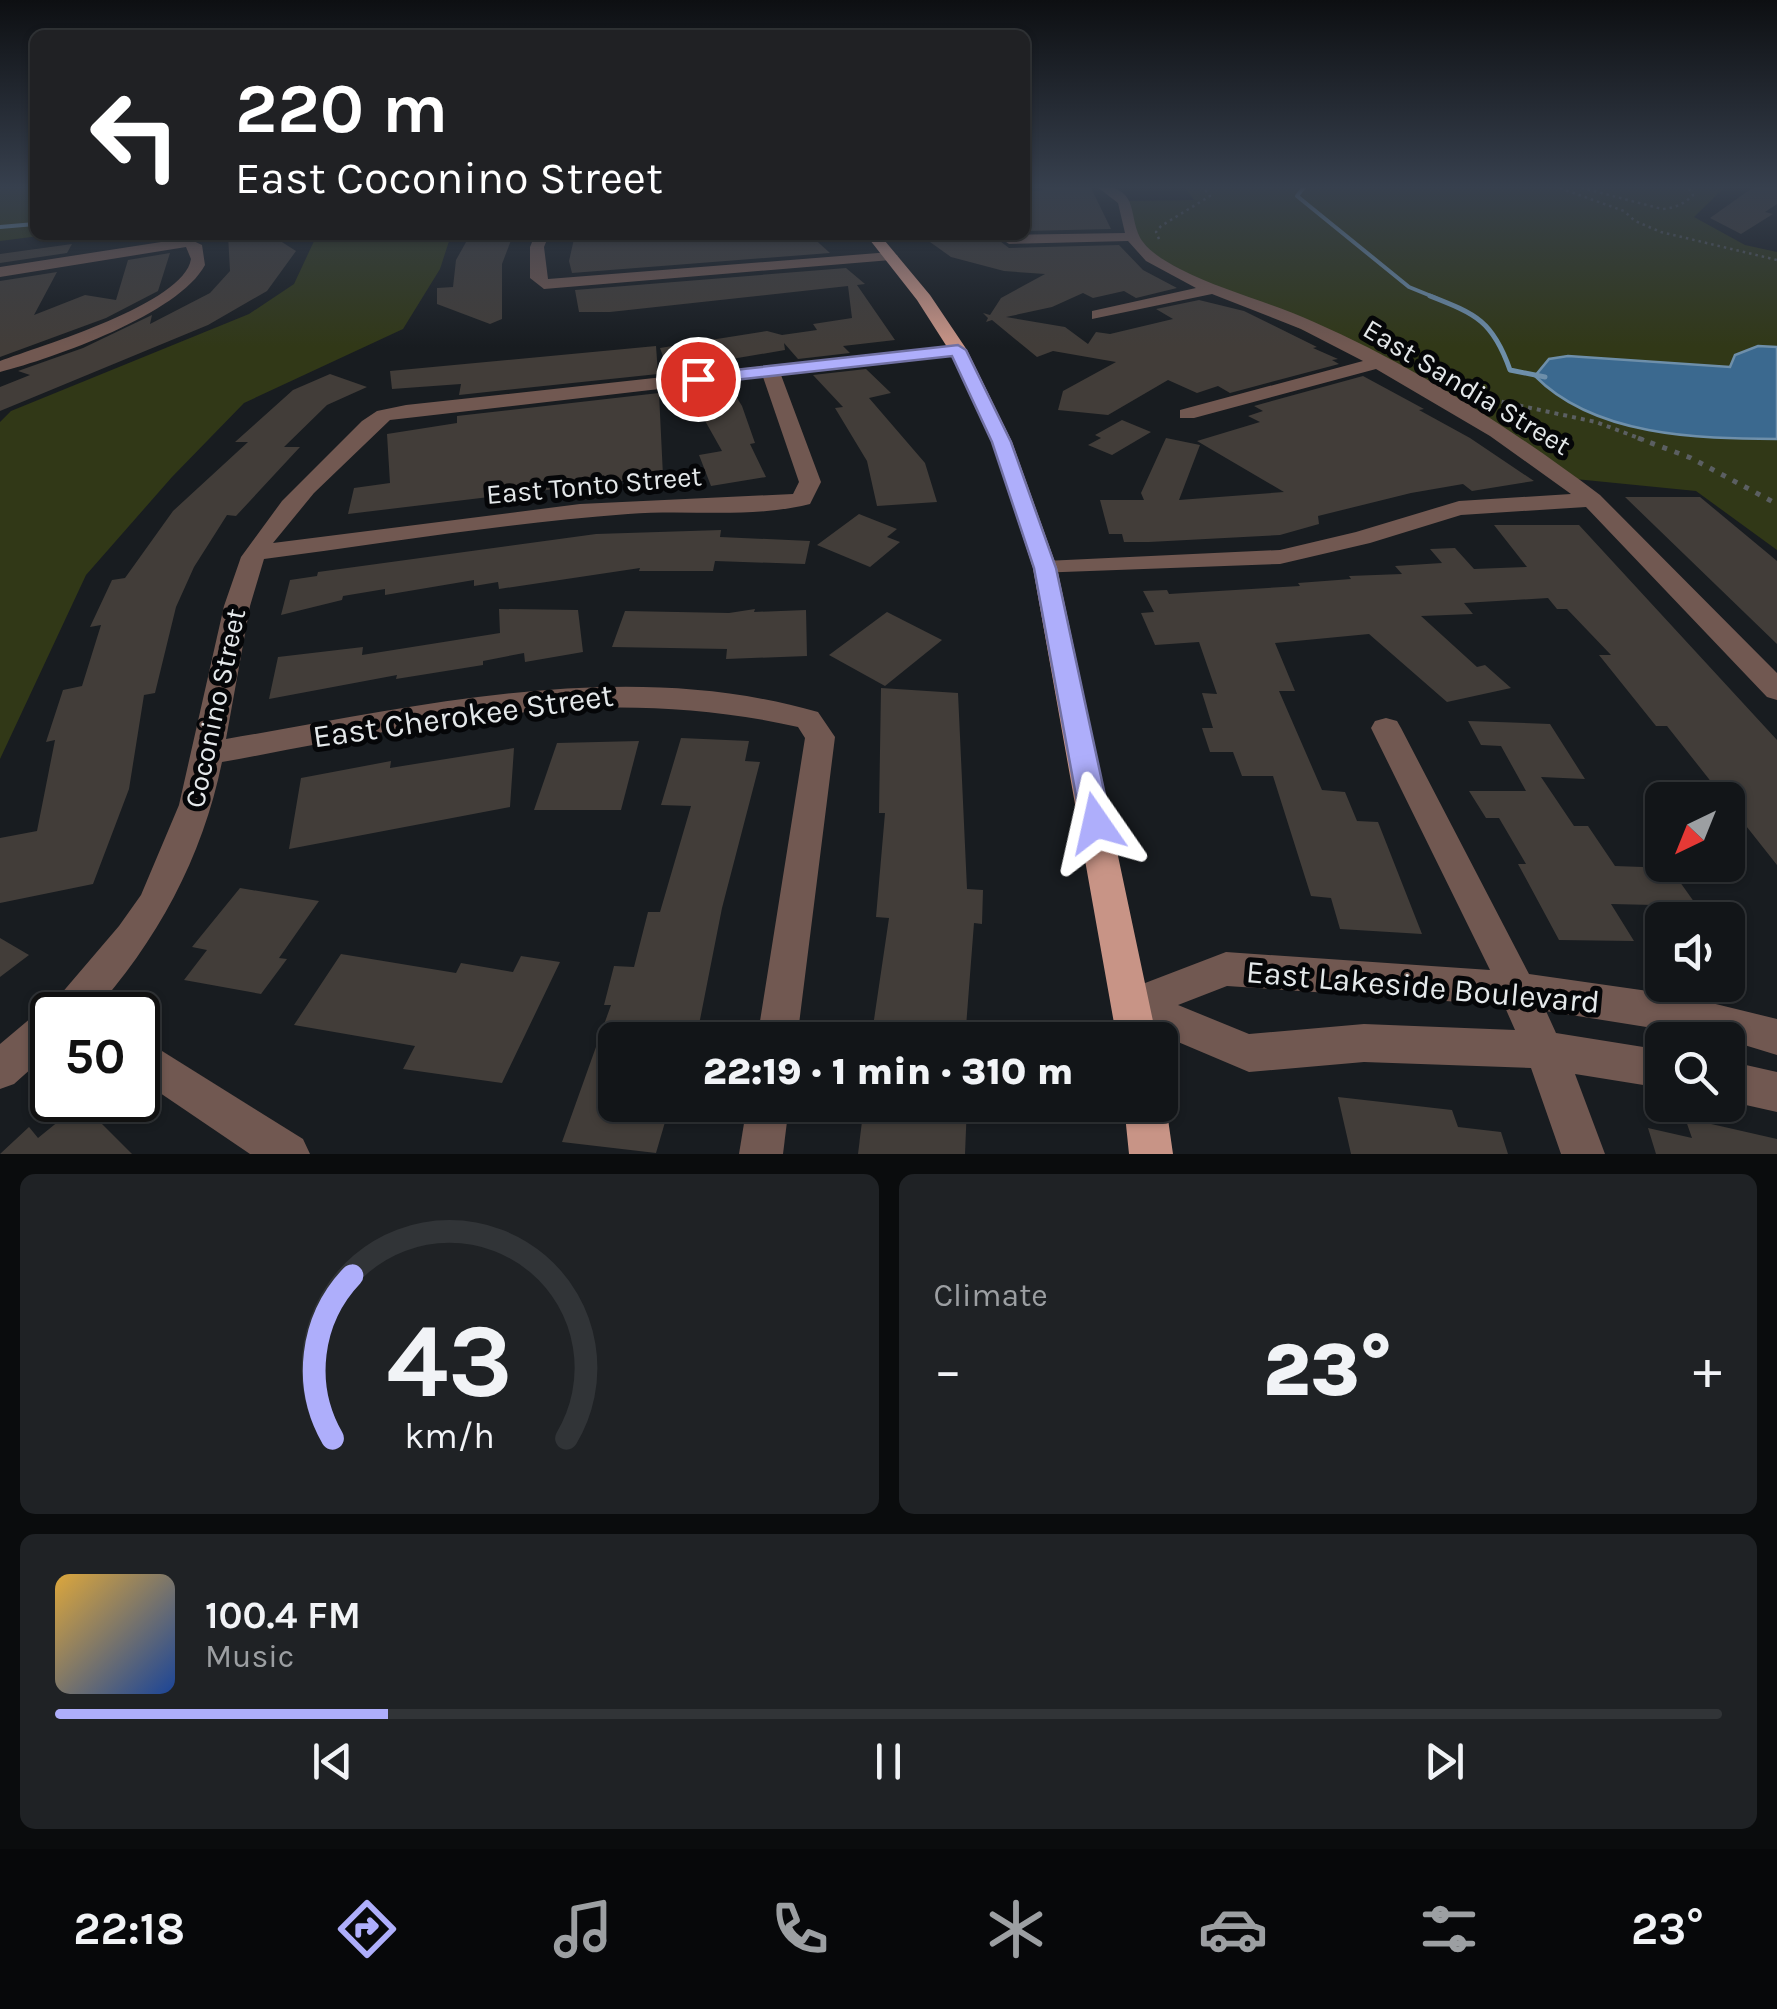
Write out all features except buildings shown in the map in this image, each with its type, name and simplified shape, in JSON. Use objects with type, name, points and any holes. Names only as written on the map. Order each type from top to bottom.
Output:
[{"type":"main road","points":[[878,240],[958,350],[1002,442],[1045,568],[1135,1022]]},
{"type":"main road","points":[[1147,1122],[1151,1154]]},
{"type":"street","points":[[540,240],[538,278],[544,284],[891,256]]},
{"type":"street","name":"East Sandia Street","points":[[1136,240],[1171,270],[1289,316],[1521,446],[1592,500],[1777,690]]},
{"type":"street","points":[[0,272],[187,242],[195,245],[197,268],[170,296],[130,316],[0,366]]},
{"type":"street","points":[[1098,315],[1212,288]]},
{"type":"street","points":[[770,371],[958,350]]},
{"type":"street","points":[[1187,414],[1376,363]]},
{"type":"street","name":"Coconino Street","points":[[88,992],[128,945],[162,896],[187,837],[209,753],[240,590],[255,553],[369,425],[384,415],[770,371]]},
{"type":"street","name":"East Tonto Street","points":[[255,553],[568,513],[689,504],[773,506],[802,499],[810,482],[770,371]]},
{"type":"street","points":[[1045,568],[1280,557],[1362,538],[1459,508],[1592,500]]},
{"type":"street","name":"East Cherokee Street","points":[[209,753],[542,698],[615,692],[686,698],[808,719],[820,737],[780,1022]]},
{"type":"street","points":[[1386,728],[1531,1020],[1571,1112],[1583,1154]]},
{"type":"street","name":"East Lakeside Boulevard","points":[[1137,1022],[1226,969],[1531,1020],[1645,1063]]},
{"type":"street","name":"East Lakeside Boulevard","points":[[1178,1034],[1250,1053],[1364,1044],[1531,1020],[1683,1014],[1777,1036]]},
{"type":"street","name":"Coconino Street","points":[[0,1070],[30,1046]]},
{"type":"street","points":[[160,1069],[288,1154]]},
{"type":"street","points":[[1745,1085],[1777,1092]]},
{"type":"street","points":[[761,1154],[766,1122]]},
{"type":"path","points":[[1160,240],[1166,243]]},
{"type":"path","points":[[1694,240],[1777,260]]},
{"type":"path","points":[[1472,394],[1596,422],[1691,458],[1777,504]]},
{"type":"green space","points":[[315,240],[449,240],[440,269],[403,329],[244,403],[86,575],[0,759],[0,422],[11,411],[249,314],[294,284]]},
{"type":"green space","points":[[1135,240],[1736,240],[1777,252],[1777,550],[1696,491],[1565,478],[1376,363],[1213,289],[1137,245]]},
{"type":"water","points":[[1758,346],[1777,347],[1777,439],[1681,435],[1617,422],[1559,396],[1535,376],[1549,359],[1568,356],[1730,367],[1735,355]]},
{"type":"waterway","points":[[1351,240],[1409,287],[1436,298]]},
{"type":"waterway","points":[[1430,296],[1481,321],[1497,340],[1510,370],[1545,377]]},
{"type":"route","points":[[698,379],[958,350],[1002,442],[1045,568],[1096,823]]}]
